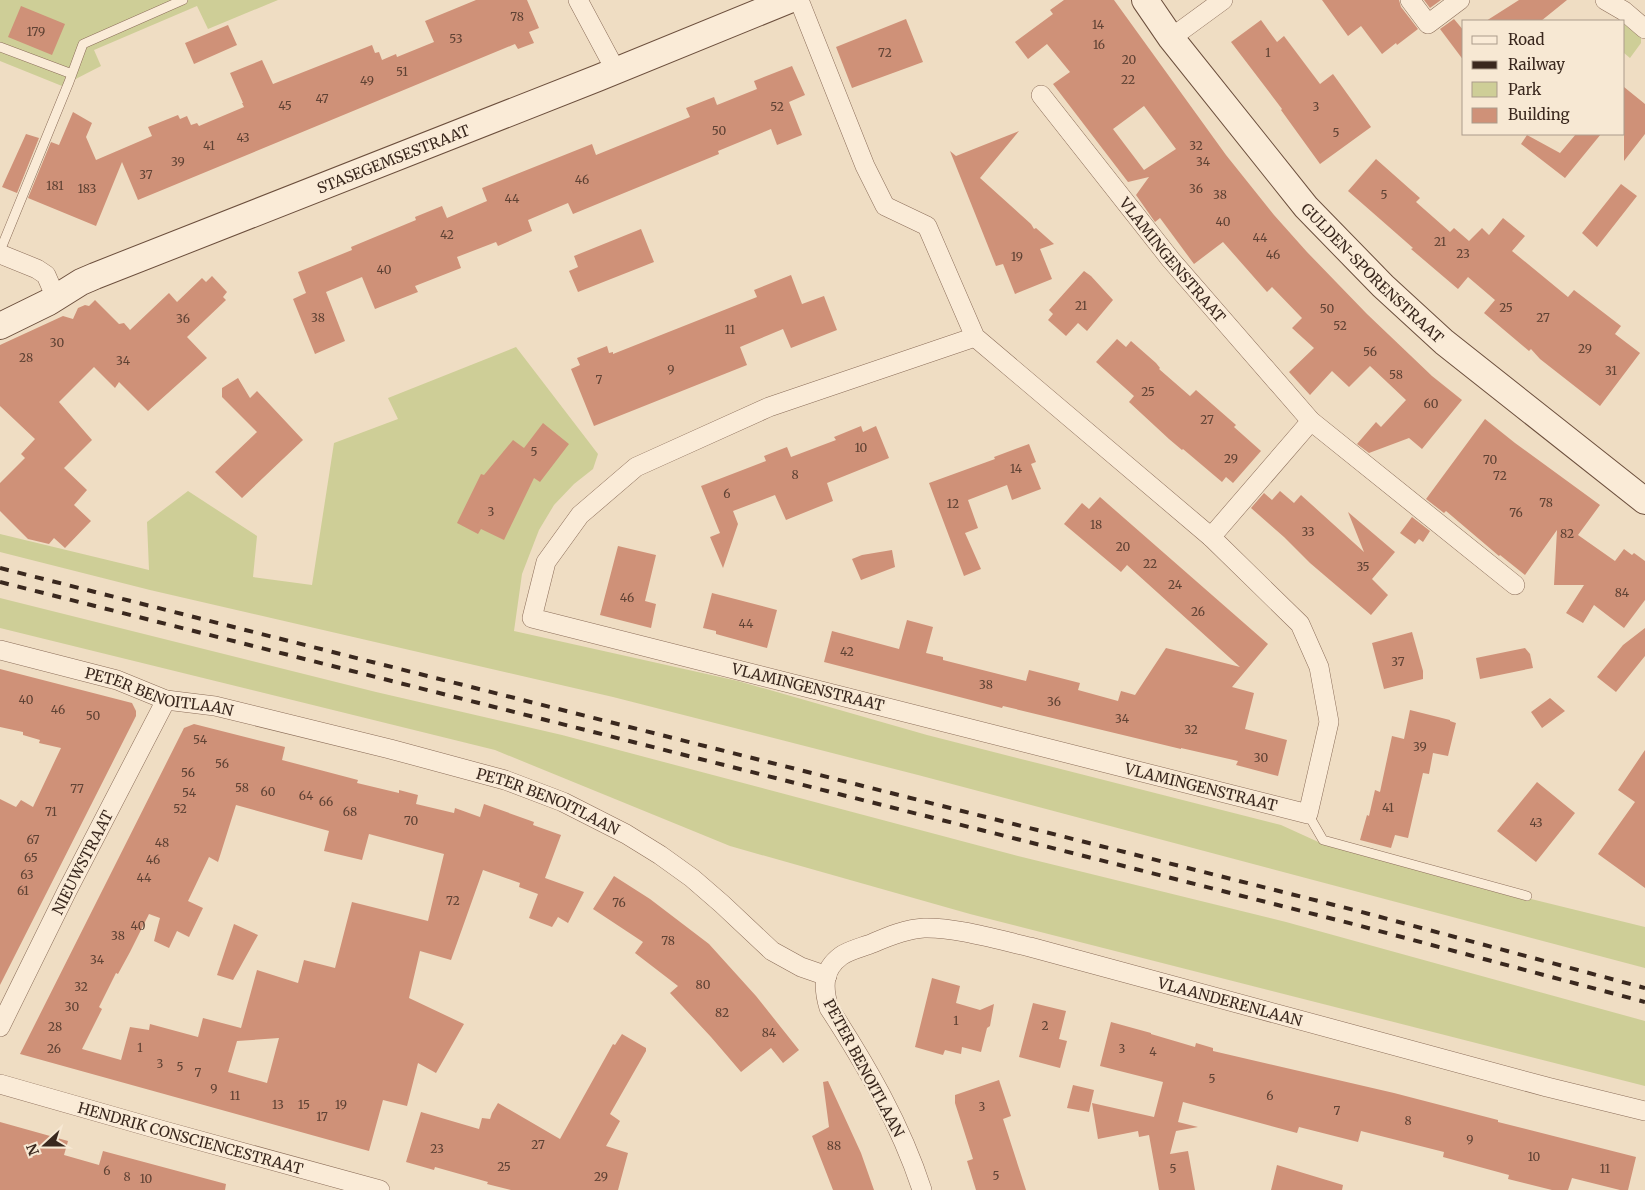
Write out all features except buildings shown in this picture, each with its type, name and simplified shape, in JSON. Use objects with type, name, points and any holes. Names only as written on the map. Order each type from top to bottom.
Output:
[{"type":"street","points":[[578,0],[616,71]]},
{"type":"street","name":"STASEGEMSESTRAAT","points":[[0,326],[30,312],[81,282],[95,276],[616,71],[789,0]]},
{"type":"street","points":[[799,0],[865,166],[885,206],[927,226],[975,337],[1212,537],[1300,624],[1319,667],[1329,722],[1308,814]]},
{"type":"street","name":"GULDEN-SPORENSTRAAT","points":[[1145,0],[1171,38],[1306,206],[1383,286],[1444,342],[1645,501]]},
{"type":"street","points":[[1171,38],[1223,0]]},
{"type":"street","points":[[1410,0],[1428,24],[1460,0]]},
{"type":"street","points":[[1605,0],[1624,11],[1645,29]]},
{"type":"street","name":"VLAMINGENSTRAAT","points":[[1042,95],[1171,260],[1311,421],[1515,584]]},
{"type":"street","points":[[0,253],[46,275],[56,298]]},
{"type":"street","name":"VLAMINGENSTRAAT","points":[[975,337],[769,407],[636,467],[580,515],[546,562],[532,618],[1308,814]]},
{"type":"street","points":[[1212,537],[1311,421]]},
{"type":"street","name":"PETER BENOITLAAN","points":[[0,650],[117,680],[166,700],[214,706],[505,780],[563,802],[626,834],[692,878],[772,951],[801,967],[827,976],[824,984],[829,1008],[890,1111],[922,1190]]},
{"type":"street","name":"NIEUWSTRAAT","points":[[0,1027],[67,891],[166,700]]},
{"type":"street","name":"VLAANDERENLAAN","points":[[827,976],[833,965],[842,955],[903,931],[925,928],[955,931],[1030,946],[1538,1084],[1645,1111]]},
{"type":"street","name":"HENDRIK CONSCIENCESTRAAT","points":[[0,1084],[380,1190]]},
{"type":"lane","points":[[0,253],[83,44],[183,0]]},
{"type":"lane","points":[[0,47],[72,74]]},
{"type":"lane","points":[[1308,814],[1323,840],[1527,896]]},
{"type":"green space","points":[[0,0],[278,0],[208,29],[197,6],[94,50],[101,66],[62,86],[0,61]]},
{"type":"green space","points":[[1625,25],[1641,38],[1641,43],[1630,58],[1625,54]]},
{"type":"green space","points":[[516,347],[598,454],[593,469],[574,484],[554,505],[539,530],[522,574],[514,631],[738,681],[927,735],[1281,825],[1325,845],[1524,900],[1527,898],[1645,927],[1645,968],[918,775],[613,697],[150,590],[0,552],[0,534],[149,570],[147,522],[188,491],[257,536],[253,577],[312,585],[334,443],[398,419],[388,398]]},
{"type":"green space","points":[[0,598],[376,692],[562,735],[1018,856],[1286,922],[1645,1021],[1645,1086],[970,914],[730,846],[495,750],[0,628]]},
{"type":"railway","points":[[0,568],[1358,911],[1645,988]]},
{"type":"railway","points":[[0,582],[1353,924],[1645,1002]]}]
